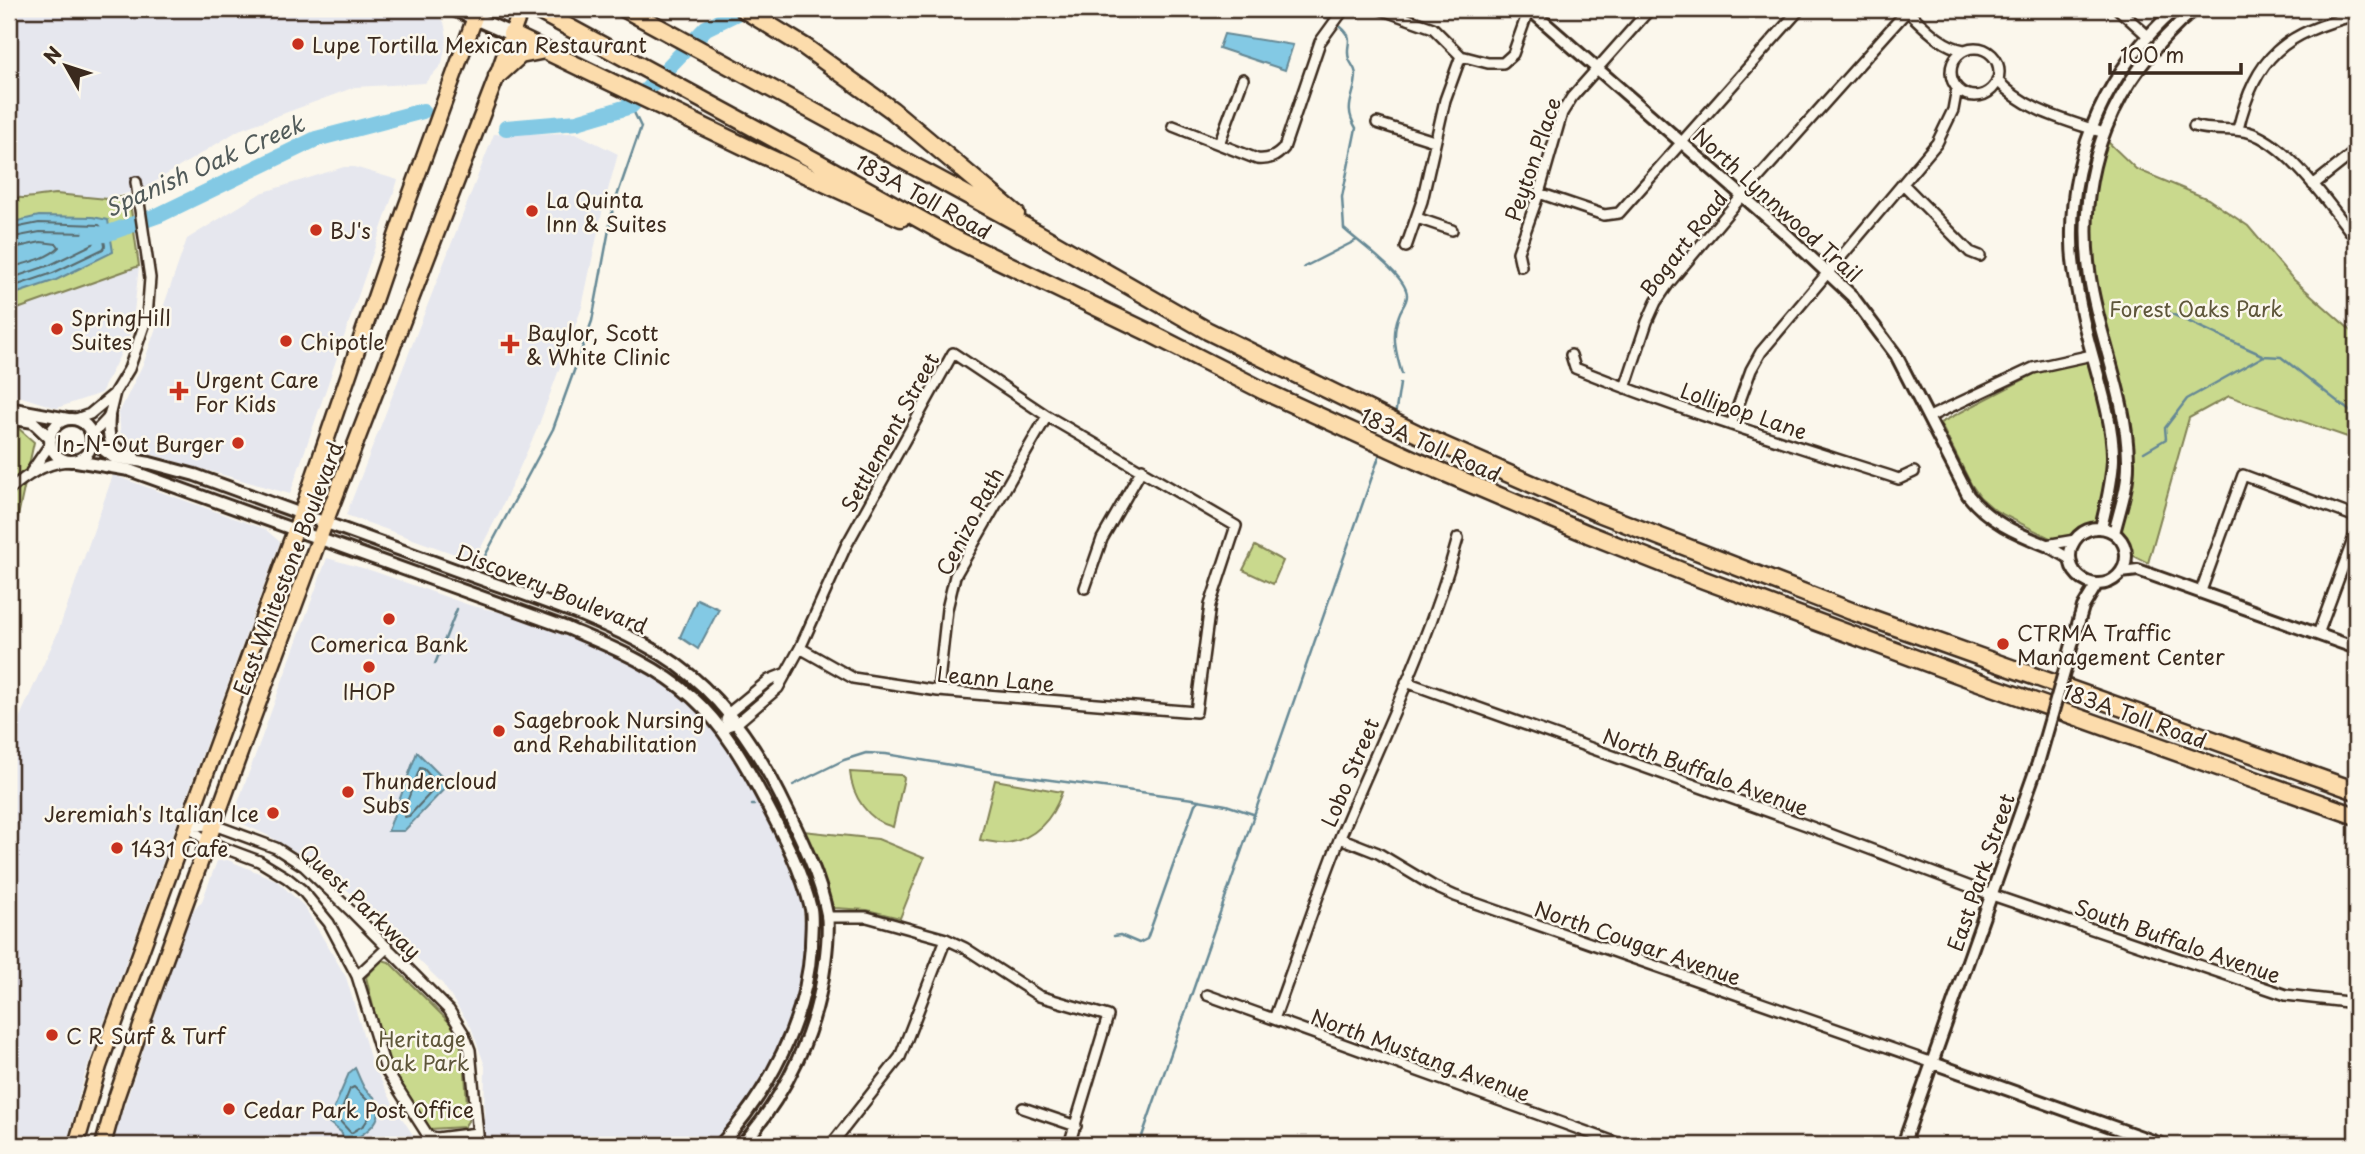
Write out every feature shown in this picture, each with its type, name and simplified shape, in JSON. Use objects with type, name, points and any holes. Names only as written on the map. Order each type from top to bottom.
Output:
[{"type":"highway","name":"183A Toll Road","points":[[535,9],[957,240],[1356,434],[1588,534],[1691,575],[1976,681],[2356,816]]},
{"type":"highway","name":"183A Toll Road","points":[[625,9],[1040,233],[1208,331],[1367,410],[1521,481],[1851,611],[2356,791]]},
{"type":"highway","points":[[743,9],[805,47],[892,110],[1040,233]]},
{"type":"highway","points":[[511,34],[887,213],[957,240]]},
{"type":"highway","points":[[497,76],[520,55],[545,50]]},
{"type":"main road","points":[[454,9],[476,14],[511,34]]},
{"type":"main road","name":"East Whitestone Boulevard","points":[[103,1145],[150,998],[325,523],[521,9]]},
{"type":"main road","name":"East Whitestone Boulevard","points":[[76,1145],[99,1066],[295,531],[406,207],[476,14]]},
{"type":"street","points":[[1380,9],[1433,28],[1461,56],[1488,63],[1503,63],[1513,54],[1529,9]]},
{"type":"street","name":"North Lynnwood Trail","points":[[1529,9],[1827,271],[1859,304],[1896,355],[1968,495],[1979,509],[2018,534],[2046,545],[2070,559]]},
{"type":"street","name":"Peyton Place","points":[[1521,266],[1518,252],[1539,193],[1562,113],[1596,68],[1650,9]]},
{"type":"street","points":[[1539,193],[1605,215],[1619,213],[1800,9]]},
{"type":"street","points":[[2118,9],[2148,36]]},
{"type":"street","points":[[2101,528],[2113,459],[2110,430],[2075,275],[2072,239],[2074,200],[2079,167],[2091,129],[2117,76],[2148,36],[2176,9]]},
{"type":"street","points":[[2114,533],[2129,461],[2115,381],[2090,278],[2087,245],[2088,194],[2104,133],[2125,89],[2146,57],[2172,28],[2195,9]]},
{"type":"street","points":[[1906,10],[1942,42],[1953,48],[1988,51],[1998,64],[1997,80],[1990,91]]},
{"type":"street","name":"Bogart Road","points":[[1625,388],[1656,302],[1669,283],[1906,10]]},
{"type":"street","points":[[1173,126],[1257,159],[1266,160],[1277,156],[1284,148],[1320,42],[1342,12]]},
{"type":"street","points":[[2238,129],[2251,88],[2273,55],[2310,29],[2356,15]]},
{"type":"street","points":[[1942,42],[1949,54],[1953,82],[1957,88],[1969,95],[1990,91],[2010,94]]},
{"type":"street","points":[[1951,68],[1964,50]]},
{"type":"street","points":[[1406,247],[1422,201],[1445,100],[1461,56]]},
{"type":"street","points":[[1219,144],[1243,79]]},
{"type":"street","points":[[1997,80],[2010,94],[2037,109],[2104,133]]},
{"type":"street","points":[[1731,425],[1751,370],[1761,352],[1937,143],[1953,110],[1957,88]]},
{"type":"street","points":[[1953,110],[1969,95]]},
{"type":"street","points":[[1377,123],[1434,141]]},
{"type":"street","points":[[2194,126],[2205,130],[2238,129],[2271,142],[2313,185],[2356,239]]},
{"type":"street","points":[[2313,185],[2356,151]]},
{"type":"street","points":[[31,472],[51,441],[57,425],[90,414],[115,392],[129,369],[147,317],[150,278],[136,182]]},
{"type":"street","points":[[1903,184],[1970,251],[1980,256]]},
{"type":"street","points":[[1417,218],[1452,230]]},
{"type":"street","name":"Settlement Street","points":[[721,728],[737,723],[778,688],[800,648],[846,545],[953,354],[1047,416],[1236,526],[1210,605],[1196,712]]},
{"type":"street","name":"Lollipop Lane","points":[[1571,355],[1575,368],[1731,425],[1899,479],[1914,472]]},
{"type":"street","points":[[1929,417],[2033,368],[2092,355]]},
{"type":"street","points":[[115,392],[108,435],[116,449],[150,463]]},
{"type":"street","points":[[9,408],[73,419],[88,427],[92,438]]},
{"type":"street","name":"Cenizo Path","points":[[938,691],[947,609],[955,576],[1047,416]]},
{"type":"street","points":[[9,490],[31,472],[88,454],[92,438],[109,417]]},
{"type":"street","points":[[9,418],[33,422],[51,441],[56,455],[72,461]]},
{"type":"street","name":"Discovery Boulevard","points":[[92,438],[113,457],[195,475],[561,608],[661,654],[690,674],[729,713],[767,770],[803,843],[817,877],[827,917],[823,981],[806,1040],[773,1105],[742,1145]]},
{"type":"street","name":"Discovery Boulevard","points":[[72,461],[128,470],[567,628],[628,654],[674,682],[704,709],[736,748],[783,835],[811,911],[810,962],[805,990],[791,1032],[766,1084],[747,1113],[720,1145]]},
{"type":"street","points":[[1085,588],[1102,540],[1142,469]]},
{"type":"street","points":[[2201,591],[2243,475],[2356,517]]},
{"type":"street","points":[[2101,528],[2114,533],[2123,544],[2126,558],[2122,572],[2111,582],[2097,584],[2081,579],[2070,559],[2075,540],[2086,531],[2101,528]]},
{"type":"street","points":[[2318,634],[2356,532]]},
{"type":"street","name":"Lobo Street","points":[[1275,1019],[1340,838],[1406,682],[1451,564],[1458,538]]},
{"type":"street","points":[[2046,545],[2075,540]]},
{"type":"street","points":[[2126,558],[2131,560],[2138,570]]},
{"type":"street","points":[[2122,572],[2138,570],[2356,648]]},
{"type":"street","name":"East Park Street","points":[[2081,579],[2081,612]]},
{"type":"street","name":"East Park Street","points":[[1903,1145],[2038,763],[2081,612],[2097,584]]},
{"type":"street","name":"Leann Lane","points":[[800,648],[853,678],[938,691],[1196,712]]},
{"type":"street","name":"Settlement Street","points":[[721,728],[729,713],[769,680],[784,674]]},
{"type":"street","name":"North Buffalo Avenue","points":[[1406,682],[1993,895]]},
{"type":"street","name":"Quest Parkway","points":[[187,825],[214,825],[275,848],[315,876],[449,1010],[464,1034],[472,1065],[479,1145]]},
{"type":"street","name":"Quest Parkway","points":[[187,825],[208,842],[259,861],[287,878],[302,890],[329,923],[357,976],[386,1070],[434,1145]]},
{"type":"street","name":"North Cougar Avenue","points":[[1340,838],[1378,853],[1455,896],[1933,1063]]},
{"type":"street","points":[[302,890],[315,876]]},
{"type":"street","name":"South Buffalo Avenue","points":[[1993,895],[2286,995],[2356,1003]]},
{"type":"street","points":[[827,917],[867,917],[946,939],[965,948],[1039,996],[1108,1016],[1069,1145]]},
{"type":"street","points":[[831,1145],[900,1057],[946,939]]},
{"type":"street","points":[[357,976],[388,947]]},
{"type":"street","name":"North Mustang Avenue","points":[[1207,995],[1623,1145]]},
{"type":"street","points":[[1933,1063],[2164,1145]]},
{"type":"street","points":[[1023,1108],[1076,1126]]},
{"type":"street","points":[[428,1136],[437,1138],[477,1133]]},
{"type":"shaded area","points":[[9,9],[428,9],[444,22],[447,37],[442,64],[425,83],[355,87],[239,130],[145,188],[107,199],[56,194],[13,198],[9,195]]},
{"type":"shaded area","points":[[576,133],[618,154],[603,208],[582,307],[538,427],[474,561],[346,515],[494,134]]},
{"type":"shaded area","points":[[344,167],[354,167],[398,180],[290,494],[132,449],[121,439],[119,413],[144,362],[187,239],[261,193]]},
{"type":"shaded area","points":[[139,266],[132,331],[101,393],[57,408],[9,393],[9,312]]},
{"type":"shaded area","points":[[113,475],[265,529],[280,542],[85,1074],[66,1145],[9,1145],[9,741],[58,632]]},
{"type":"shaded area","points":[[327,558],[373,571],[469,605],[567,628],[626,660],[683,697],[725,744],[752,788],[801,894],[806,945],[803,978],[791,1022],[777,1055],[743,1111],[713,1145],[485,1145],[482,1120],[485,1066],[471,1027],[442,983],[327,870],[269,836],[232,819]]},
{"type":"shaded area","points":[[228,860],[276,880],[304,906],[346,977],[371,1061],[397,1111],[420,1145],[111,1145],[190,914],[202,901],[217,861]]},
{"type":"green space","name":"Forest Oaks Park","points":[[2106,140],[2136,169],[2208,199],[2248,226],[2292,278],[2356,335],[2356,440],[2229,396],[2189,418],[2148,563],[2134,556],[2120,528],[2130,475],[2090,253],[2092,195]]},
{"type":"green space","points":[[56,194],[107,199],[129,196],[139,266],[9,312],[9,196],[27,198]]},
{"type":"green space","points":[[2086,361],[2091,366],[2108,440],[2107,476],[2101,512],[2095,521],[2082,526],[2069,538],[2061,541],[1996,511],[1980,497],[1940,423],[2038,372]]},
{"type":"green space","points":[[9,420],[34,442],[9,558]]},
{"type":"green space","points":[[1255,546],[1283,561],[1273,584],[1243,570]]},
{"type":"green space","points":[[850,772],[901,775],[904,778],[893,827],[876,819],[863,806],[854,790]]},
{"type":"green space","points":[[995,780],[1062,792],[1048,818],[1027,837],[1008,843],[980,840]]},
{"type":"green space","points":[[803,831],[878,839],[924,858],[900,918],[867,910],[834,908]]},
{"type":"green space","name":"Heritage Oak Park","points":[[382,960],[389,962],[454,1027],[464,1056],[468,1121],[464,1127],[427,1127],[392,1075],[366,977]]},
{"type":"water","points":[[1224,34],[1293,45],[1285,70],[1219,48]]},
{"type":"water","points":[[39,216],[93,217],[108,220],[113,252],[56,280],[9,296],[9,223]]},
{"type":"water","points":[[697,599],[719,609],[698,649],[680,637]]},
{"type":"water","points":[[417,752],[449,784],[404,831],[388,831]]},
{"type":"water","points":[[355,1068],[365,1089],[374,1097],[379,1113],[372,1126],[347,1145],[341,1132],[328,1122],[349,1073]]},
{"type":"waterway","name":"Spanish Oak Creek","points":[[506,128],[577,122],[631,106],[706,28],[745,9]]},
{"type":"waterway","points":[[1315,9],[1332,21]]},
{"type":"waterway","points":[[1337,24],[1349,37],[1348,54],[1356,74],[1350,107],[1356,128],[1342,197],[1344,229],[1391,269],[1405,287],[1407,298],[1400,312],[1395,337],[1402,374]]},
{"type":"waterway","points":[[479,567],[553,429],[592,321],[613,208],[641,127],[631,106]]},
{"type":"waterway","name":"Spanish Oak Creek","points":[[91,235],[106,234],[159,215],[316,139],[423,111]]},
{"type":"waterway","points":[[1304,267],[1357,240]]},
{"type":"waterway","points":[[2161,309],[2264,356],[2281,357],[2356,416]]},
{"type":"waterway","points":[[2144,452],[2166,439],[2165,428],[2187,399],[2264,356]]},
{"type":"waterway","points":[[1395,416],[1400,384]]},
{"type":"waterway","points":[[1139,1145],[1381,451]]},
{"type":"waterway","points":[[435,664],[457,609]]},
{"type":"waterway","points":[[793,785],[844,760],[866,753],[886,754],[998,773],[1193,799],[1226,805],[1253,814]]},
{"type":"waterway","points":[[1114,936],[1120,935],[1139,943],[1147,939],[1195,804],[1200,800]]},
{"type":"place","name":"Lupe Tortilla Mexican Restaurant","points":[[298,44]]},
{"type":"place","name":"La Quinta Inn & Suites","points":[[532,211]]},
{"type":"place","name":"BJ's","points":[[316,230]]},
{"type":"place","name":"SpringHill Suites","points":[[57,329]]},
{"type":"place","name":"Chipotle","points":[[286,341]]},
{"type":"place","name":"Baylor, Scott & White Clinic","points":[[510,344]]},
{"type":"place","name":"Urgent Care For Kids","points":[[179,391]]},
{"type":"place","name":"In-N-Out Burger","points":[[238,443]]},
{"type":"place","name":"Comerica Bank","points":[[389,619]]},
{"type":"place","name":"CTRMA Traffic Management Center","points":[[2003,644]]},
{"type":"place","name":"IHOP","points":[[369,667]]},
{"type":"place","name":"Sagebrook Nursing and Rehabilitation","points":[[499,731]]},
{"type":"place","name":"Thundercloud Subs","points":[[348,792]]},
{"type":"place","name":"Jeremiah's Italian Ice","points":[[273,813]]},
{"type":"place","name":"1431 Cafe","points":[[117,848]]},
{"type":"place","name":"C R Surf & Turf","points":[[52,1035]]},
{"type":"place","name":"Cedar Park Post Office","points":[[229,1109]]}]
